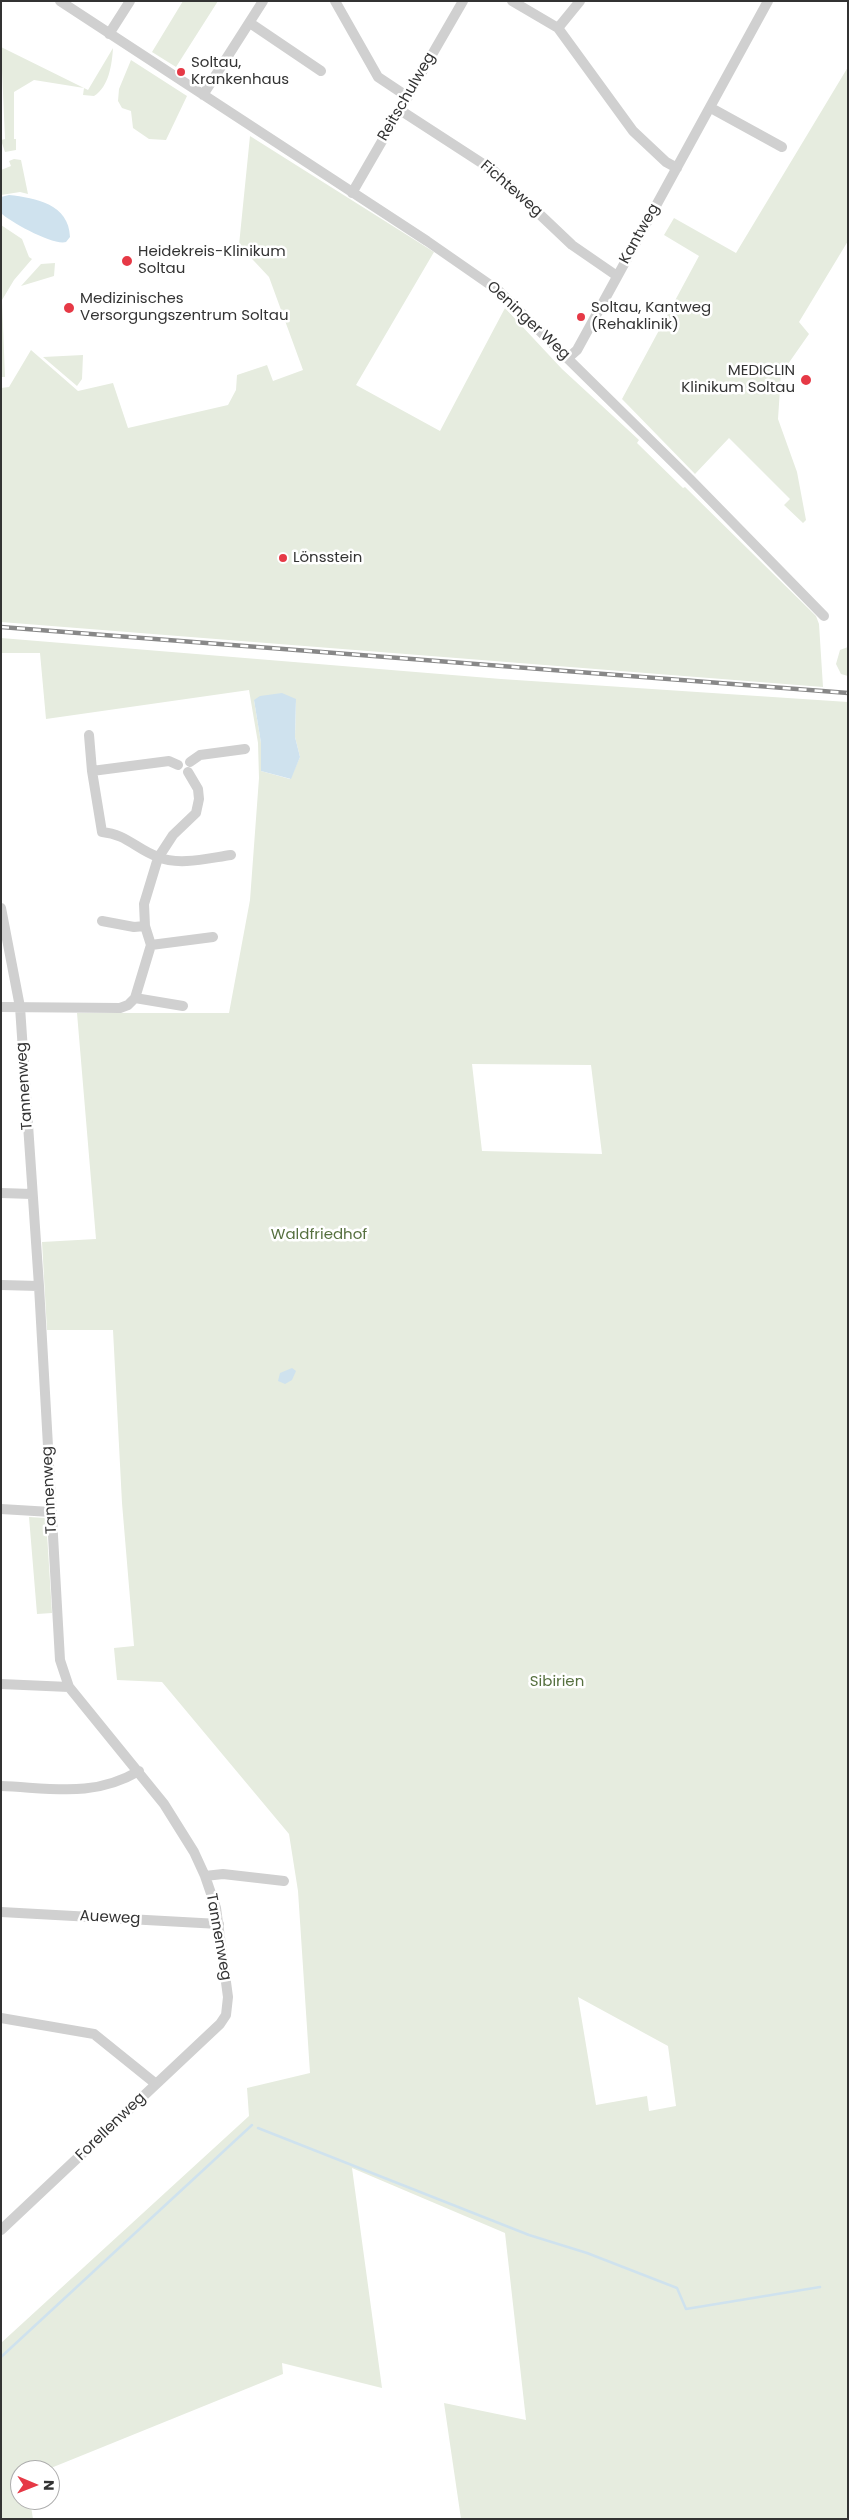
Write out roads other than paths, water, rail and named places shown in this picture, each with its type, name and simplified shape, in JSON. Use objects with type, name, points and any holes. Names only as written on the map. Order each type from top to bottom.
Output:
[{"type":"street","name":"Oeninger Weg","points":[[60,1],[486,281],[568,358],[824,616]]},
{"type":"street","points":[[109,34],[130,1]]},
{"type":"street","points":[[203,95],[263,1]]},
{"type":"street","points":[[335,1],[378,77],[408,97]]},
{"type":"street","name":"Reitschulweg","points":[[352,193],[463,1]]},
{"type":"street","points":[[512,1],[558,28],[633,130],[666,162],[677,168]]},
{"type":"street","points":[[558,28],[580,1]]},
{"type":"street","name":"Kantweg","points":[[568,358],[577,350],[768,1]]},
{"type":"street","points":[[250,22],[321,71]]},
{"type":"street","points":[[710,108],[782,147]]},
{"type":"street","name":"Fichteweg","points":[[400,110],[494,171],[572,244],[617,276]]},
{"type":"street","points":[[89,735],[92,771],[102,832],[116,833],[158,858],[171,862],[231,855]]},
{"type":"street","points":[[92,771],[169,761],[178,764],[180,772],[189,767],[200,755],[245,749]]},
{"type":"street","points":[[1,1007],[120,1008],[128,1005],[135,998],[151,945],[145,926],[144,904],[158,858],[174,835],[196,813],[199,799],[198,789],[189,767]]},
{"type":"street","name":"Tannenweg","points":[[1,908],[20,1007],[39,1286],[60,1660],[69,1686],[139,1771],[173,1817],[194,1852],[213,1894],[219,1924],[228,1997],[226,2015],[220,2024]]},
{"type":"street","points":[[102,921],[145,926]]},
{"type":"street","points":[[151,945],[213,937]]},
{"type":"street","points":[[135,998],[183,1006]]},
{"type":"street","points":[[1,1193],[32,1194]]},
{"type":"street","points":[[1,1285],[39,1286]]},
{"type":"street","points":[[1,1509],[51,1512]]},
{"type":"street","points":[[1,1684],[69,1686]]},
{"type":"street","points":[[1,1786],[91,1790],[120,1782],[139,1771]]},
{"type":"street","points":[[205,1876],[223,1874],[284,1881]]},
{"type":"street","name":"Aueweg","points":[[1,1912],[219,1924]]},
{"type":"street","points":[[1,2018],[94,2034],[156,2084]]},
{"type":"street","name":"Forellenweg","points":[[1,2230],[220,2024]]},
{"type":"water","points":[[9,195],[40,201],[57,210],[64,217],[70,237],[66,242],[52,240],[22,227],[6,217],[1,213],[1,197]]},
{"type":"water","points":[[282,693],[296,699],[295,737],[300,757],[291,779],[261,771],[261,743],[254,700],[260,696]]},
{"type":"water","points":[[292,1368],[296,1371],[292,1380],[285,1384],[278,1381],[280,1373]]},
{"type":"waterway","points":[[1,2357],[252,2125]]},
{"type":"waterway","points":[[258,2128],[529,2235],[587,2253],[677,2288],[686,2309],[820,2287]]},
{"type":"railway","points":[[1,627],[848,693]]},
{"type":"place","name":"Soltau, Krankenhaus","points":[[181,72]]},
{"type":"place","name":"Heidekreis-Klinikum Soltau","points":[[127,261]]},
{"type":"place","name":"Medizinisches Versorgungszentrum Soltau","points":[[69,308]]},
{"type":"place","name":"Soltau, Kantweg (Rehaklinik)","points":[[581,317]]},
{"type":"place","name":"MEDICLIN Klinikum Soltau","points":[[806,380]]},
{"type":"place","name":"Lönsstein","points":[[283,558]]},
{"type":"park label","name":"Waldfriedhof","points":[[319,1235]]},
{"type":"park label","name":"Sibirien","points":[[557,1682]]}]
